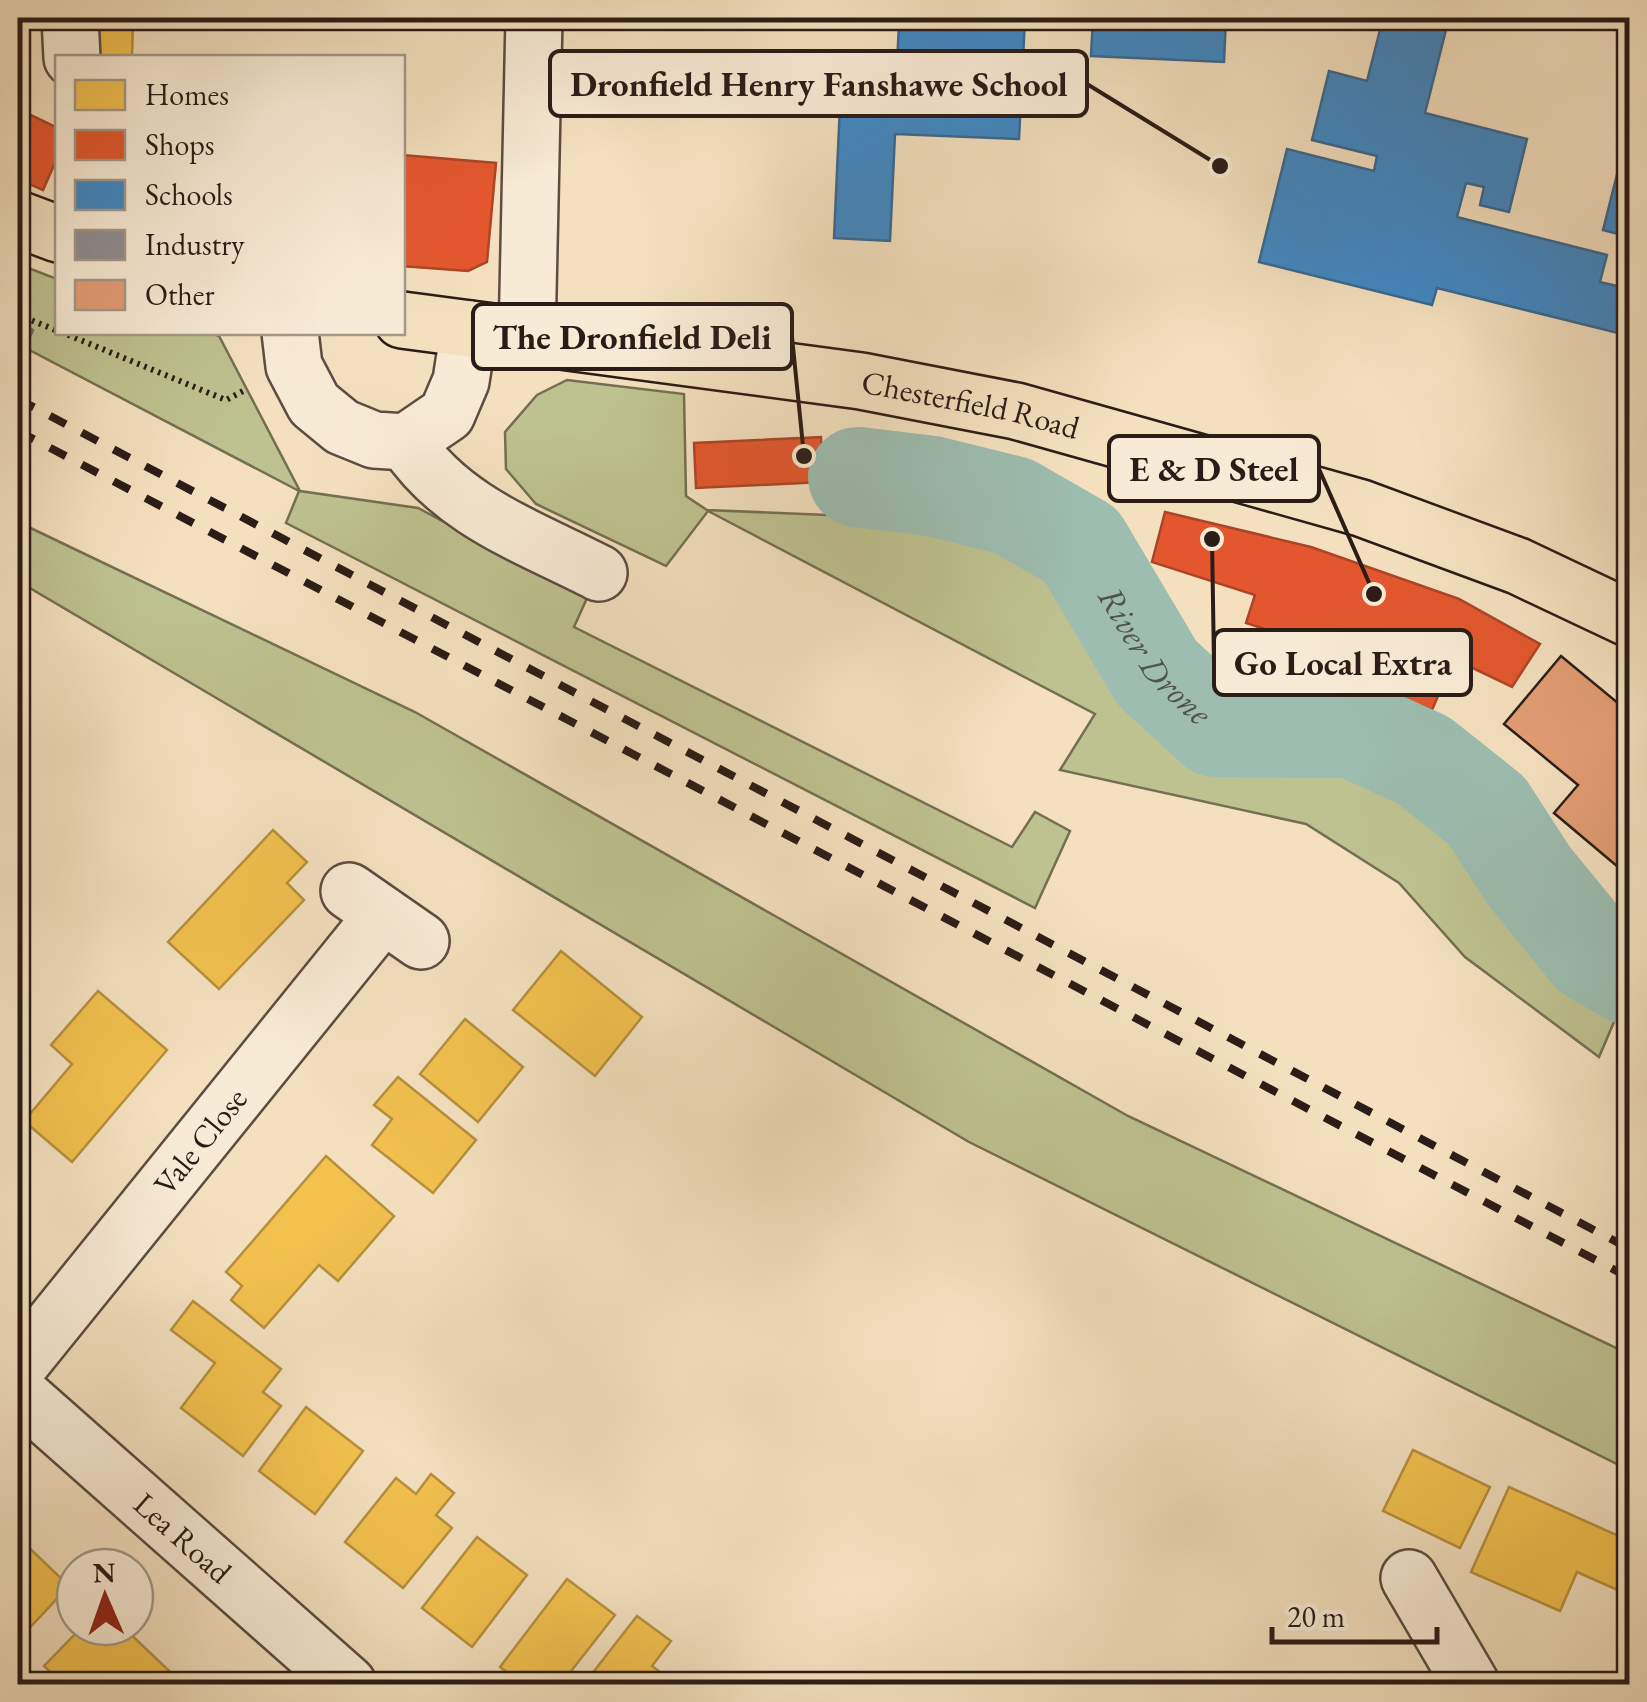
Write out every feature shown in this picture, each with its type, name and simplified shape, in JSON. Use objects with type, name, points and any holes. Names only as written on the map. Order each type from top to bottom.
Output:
[{"type":"main road","points":[[18,219],[55,233]]},
{"type":"main road","name":"Chesterfield Road","points":[[405,320],[861,381],[1016,411],[1362,508],[1518,566],[1630,620]]},
{"type":"street","points":[[70,18],[72,55]]},
{"type":"street","points":[[527,338],[534,18]]},
{"type":"street","points":[[290,335],[294,366],[314,404],[342,427],[374,440],[406,442],[447,414],[461,380],[469,330]]},
{"type":"street","points":[[406,442],[428,474],[460,502],[598,574]]},
{"type":"street","name":"Vale Close","points":[[18,1368],[384,916]]},
{"type":"street","name":"Lea Road","points":[[18,1392],[348,1684]]},
{"type":"street","points":[[1409,1578],[1472,1684]]},
{"type":"path","points":[[18,314],[55,330]]},
{"type":"path","points":[[66,335],[226,400]]},
{"type":"green space","points":[[18,264],[55,278],[55,335],[219,336],[300,491],[418,508],[587,598],[574,627],[1012,847],[1035,812],[1070,831],[1035,908],[286,523],[299,491],[18,344]]},
{"type":"green space","points":[[567,380],[684,394],[686,496],[707,510],[851,516],[858,477],[932,486],[1013,506],[1081,545],[1157,673],[1216,727],[1352,728],[1423,760],[1487,811],[1529,876],[1629,931],[1629,987],[1599,1057],[1465,957],[1399,883],[1306,824],[1060,770],[1095,714],[708,511],[666,566],[536,504],[506,469],[505,432],[537,395]]},
{"type":"green space","points":[[18,522],[415,712],[1128,1116],[1629,1354],[1629,1470],[969,1142],[18,581]]},
{"type":"building: Homes","points":[[94,18],[133,18],[132,55],[92,55]]},
{"type":"building: Homes","points":[[273,830],[307,862],[287,883],[304,900],[219,989],[168,942]]},
{"type":"building: Homes","points":[[561,951],[642,1017],[595,1076],[513,1010]]},
{"type":"building: Homes","points":[[98,991],[167,1050],[72,1162],[24,1121],[72,1064],[51,1045]]},
{"type":"building: Homes","points":[[465,1019],[523,1067],[478,1122],[420,1074]]},
{"type":"building: Homes","points":[[398,1077],[476,1140],[433,1193],[372,1145],[392,1119],[374,1105]]},
{"type":"building: Homes","points":[[326,1156],[394,1216],[338,1281],[319,1265],[264,1328],[231,1300],[242,1286],[226,1272]]},
{"type":"building: Homes","points":[[193,1301],[281,1369],[263,1392],[281,1406],[243,1456],[181,1408],[215,1363],[171,1330]]},
{"type":"building: Homes","points":[[306,1407],[363,1451],[315,1514],[259,1471]]},
{"type":"building: Homes","points":[[1413,1450],[1490,1487],[1460,1548],[1383,1511]]},
{"type":"building: Homes","points":[[431,1474],[454,1493],[436,1515],[452,1528],[403,1588],[345,1542],[396,1478],[416,1494]]},
{"type":"building: Homes","points":[[1509,1487],[1630,1541],[1630,1571],[1620,1591],[1577,1572],[1560,1611],[1471,1572]]},
{"type":"building: Homes","points":[[18,1537],[55,1573],[55,1601],[18,1640]]},
{"type":"building: Homes","points":[[477,1537],[527,1575],[472,1647],[422,1608]]},
{"type":"building: Homes","points":[[567,1579],[615,1615],[561,1684],[523,1684],[500,1667]]},
{"type":"building: Homes","points":[[637,1616],[671,1641],[652,1666],[676,1684],[584,1684]]},
{"type":"building: Homes","points":[[63,1647],[144,1647],[183,1684],[63,1684],[44,1666]]},
{"type":"building: Shops","points":[[18,109],[55,127],[55,163],[43,190],[18,179]]},
{"type":"building: Shops","points":[[405,155],[496,163],[487,262],[468,271],[405,266]]},
{"type":"building: Shops","points":[[821,437],[823,482],[696,488],[694,443]]},
{"type":"building: Shops","points":[[1165,512],[1311,547],[1459,599],[1540,644],[1512,687],[1454,659],[1432,710],[1347,677],[1357,659],[1246,623],[1255,595],[1152,562]]},
{"type":"building: Schools","points":[[963,18],[1025,18],[1019,139],[895,134],[890,241],[834,238],[842,61],[897,63],[899,25],[962,29]]},
{"type":"building: Schools","points":[[1093,18],[1226,18],[1224,62],[1091,56]]},
{"type":"building: Schools","points":[[1383,18],[1449,18],[1425,113],[1527,139],[1509,212],[1480,205],[1484,187],[1466,183],[1457,217],[1607,255],[1600,282],[1630,289],[1622,334],[1437,288],[1432,305],[1259,262],[1287,149],[1374,171],[1377,156],[1312,140],[1329,71],[1367,81]]},
{"type":"building: Schools","points":[[1630,123],[1630,237],[1603,230]]},
{"type":"building: Industry","points":[[18,322],[33,330],[23,352],[18,349]]},
{"type":"building: Other","points":[[1561,656],[1630,713],[1630,866],[1624,872],[1554,813],[1578,785],[1504,724]]},
{"type":"waterway","name":"River Drone","points":[[858,477],[932,486],[1013,506],[1081,545],[1157,673],[1216,727],[1352,728],[1423,760],[1487,811],[1529,876],[1592,953],[1630,975]]},
{"type":"railway","points":[[18,399],[1630,1249]]},
{"type":"railway","points":[[18,431],[1630,1278]]},
{"type":"place","name":"Dronfield Henry Fanshawe School","points":[[1220,166]]},
{"type":"place","name":"The Dronfield Deli","points":[[804,456]]},
{"type":"place","name":"Go Local Extra","points":[[1212,539]]},
{"type":"place","name":"E & D Steel","points":[[1374,594]]}]
